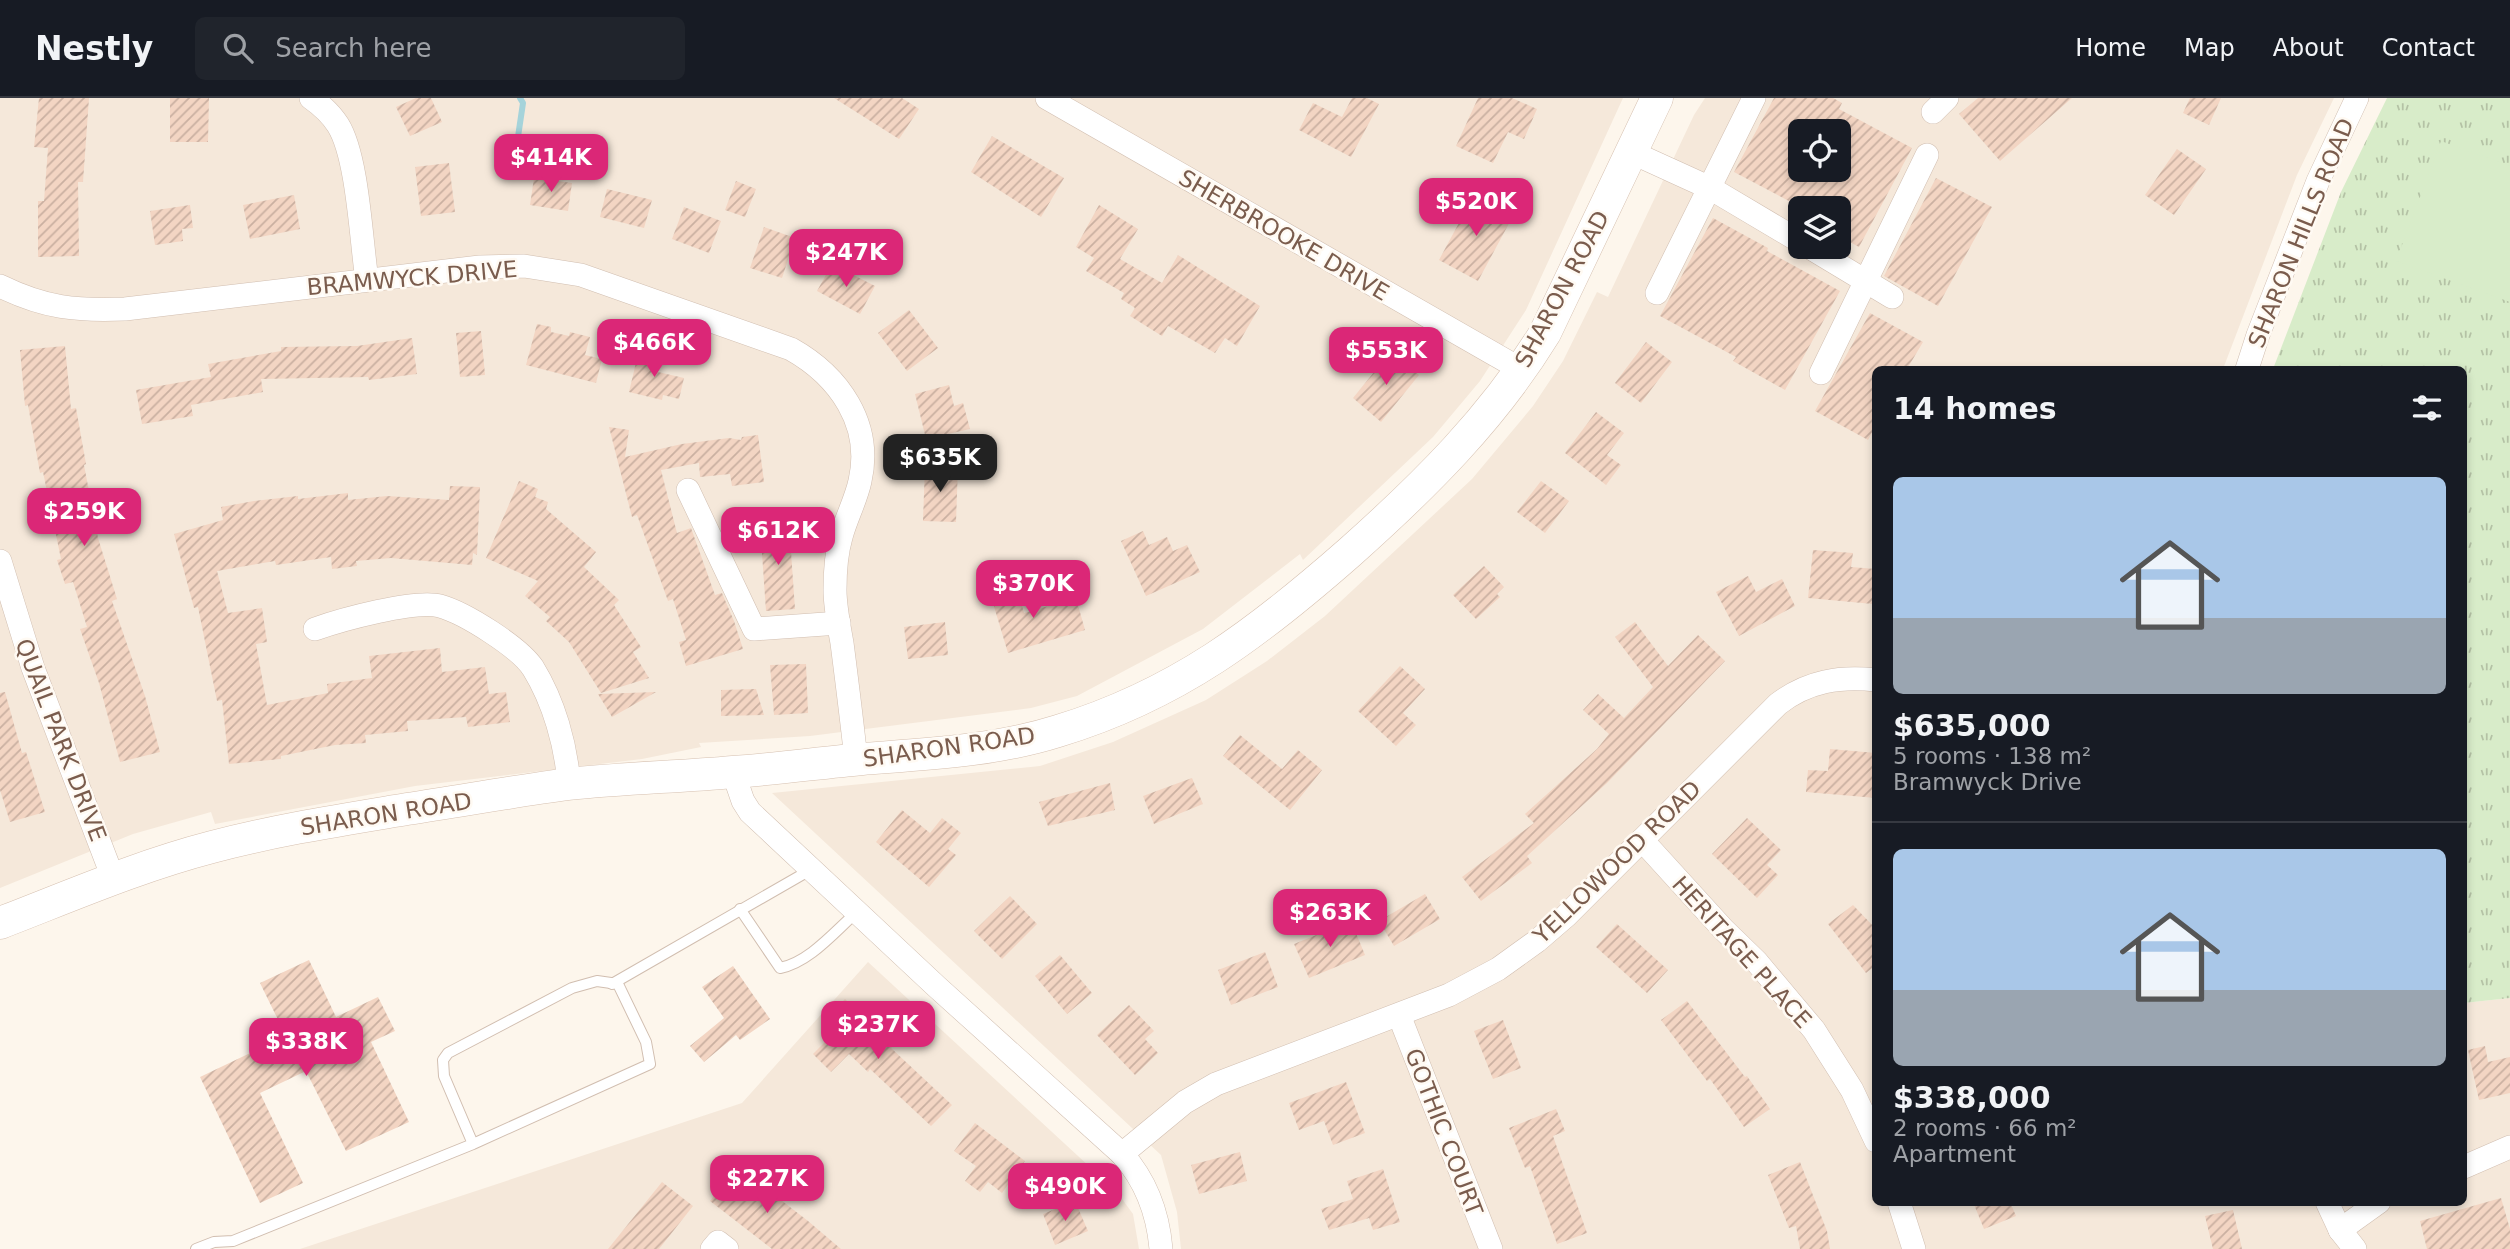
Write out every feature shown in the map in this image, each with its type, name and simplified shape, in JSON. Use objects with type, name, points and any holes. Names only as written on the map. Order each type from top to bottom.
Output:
[{"type":"main road","name":"SHARON ROAD","points":[[0,923],[113,878],[209,848],[304,826],[569,784],[956,751],[1035,737],[1102,716],[1185,677],[1287,608],[1371,534],[1452,456],[1489,414],[1522,370],[1545,333],[1657,98]]},
{"type":"street","points":[[311,98],[322,106],[338,125],[348,147],[367,280]]},
{"type":"street","name":"SHERBROOKE DRIVE","points":[[1047,98],[1522,370]]},
{"type":"street","points":[[1657,293],[1754,98]]},
{"type":"street","name":"SHARON HILLS ROAD","points":[[2248,366],[2318,181],[2357,98]]},
{"type":"street","points":[[1632,152],[1710,188],[1788,234]]},
{"type":"street","points":[[1821,373],[1927,156]]},
{"type":"street","points":[[1829,259],[1892,297]]},
{"type":"street","name":"BRAMWYCK DRIVE","points":[[0,286],[19,296],[83,311],[125,309],[491,266],[553,269],[628,290],[791,349],[811,360],[826,372],[843,393],[855,418],[861,445],[860,483],[836,558],[835,593],[856,760]]},
{"type":"street","points":[[688,490],[754,629],[839,623]]},
{"type":"street","name":"QUAIL PARK DRIVE","points":[[0,561],[33,668],[113,878]]},
{"type":"street","points":[[315,629],[343,619],[378,612],[439,606],[482,626],[532,666],[554,714],[567,758],[569,784]]},
{"type":"street","name":"YELLOWOOD ROAD","points":[[1122,1154],[1185,1102],[1216,1084],[1449,995],[1498,969],[1566,916],[1786,698],[1809,686],[1835,679],[1853,677],[1872,679]]},
{"type":"street","points":[[733,772],[743,801],[750,812],[1134,1167],[1146,1187],[1159,1230],[1161,1249]]},
{"type":"street","name":"HERITAGE PLACE","points":[[1642,840],[1779,986],[1814,1030],[1852,1090],[1872,1132]]},
{"type":"street","name":"GOTHIC COURT","points":[[1399,1015],[1491,1249]]},
{"type":"street","points":[[2467,1166],[2510,1147]]},
{"type":"street","points":[[1900,1206],[1914,1249]]},
{"type":"street","points":[[2329,1206],[2340,1230],[2355,1249]]},
{"type":"street","points":[[2340,1230],[2373,1206]]},
{"type":"street","points":[[712,1249],[718,1242],[727,1249]]},
{"type":"lane","points":[[612,984],[812,869]]},
{"type":"lane","points":[[740,909],[780,968],[793,965],[812,952],[857,912]]},
{"type":"lane","points":[[195,1249],[214,1242],[233,1241],[473,1143],[650,1064],[646,1042],[618,984],[597,981],[572,988],[449,1053],[443,1060],[444,1076],[473,1143]]},
{"type":"shaded area","points":[[0,98],[1623,98],[1526,310],[1480,381],[1433,437],[1303,560],[1300,554],[1203,629],[1077,696],[1031,708],[810,736],[699,743],[701,747],[642,759],[415,786],[215,824],[211,812],[133,834],[0,888]]},
{"type":"shaded area","points":[[1705,98],[2334,98],[2297,175],[2224,366],[1872,366],[1872,1206],[2467,1206],[2467,1003],[2510,998],[2510,1249],[1181,1249],[1177,1212],[1161,1155],[772,793],[1040,766],[1113,742],[1206,700],[1267,661],[1325,616],[1472,479],[1533,406],[1563,361],[1597,292],[1608,297],[1694,115]]},
{"type":"shaded area","points":[[868,962],[1117,1192],[1133,1214],[1139,1249],[300,1249],[742,1103]]},
{"type":"green space","points":[[2387,98],[2510,98],[2510,998],[2467,1003],[2467,366],[2274,366],[2341,192]]},
{"type":"green space","points":[[2441,141],[2510,166],[2510,302],[2396,261]]},
{"type":"building","points":[[39,98],[89,98],[83,182],[78,182],[79,256],[38,257],[38,201],[44,201],[48,148],[34,147]]},
{"type":"building","points":[[170,98],[209,98],[208,142],[170,142]]},
{"type":"building","points":[[416,98],[431,98],[442,122],[410,136],[396,107]]},
{"type":"building","points":[[834,98],[902,98],[919,109],[899,139]]},
{"type":"building","points":[[1352,98],[1367,98],[1379,104],[1351,157],[1299,130],[1313,103],[1342,117]]},
{"type":"building","points":[[1478,98],[1512,98],[1537,109],[1524,139],[1508,132],[1493,163],[1456,146]]},
{"type":"building","points":[[1774,98],[1833,98],[1842,103],[1839,109],[1912,148],[1859,247],[1851,243],[1851,196],[1788,196],[1788,201],[1734,172]]},
{"type":"building","points":[[1978,98],[2072,98],[2000,161],[1959,114]]},
{"type":"building","points":[[2190,98],[2221,98],[2209,125],[2183,113]]},
{"type":"building","points":[[992,136],[1064,178],[1041,217],[971,172]]},
{"type":"building","points":[[2177,149],[2206,169],[2174,215],[2145,195]]},
{"type":"building","points":[[449,163],[455,212],[421,216],[415,167]]},
{"type":"building","points":[[534,178],[572,183],[568,211],[530,205]]},
{"type":"building","points":[[1936,178],[1992,207],[1938,306],[1884,276]]},
{"type":"building","points":[[736,181],[756,189],[745,217],[725,210]]},
{"type":"building","points":[[607,189],[652,200],[644,228],[600,217]]},
{"type":"building","points":[[294,195],[300,229],[250,239],[243,205]]},
{"type":"building","points":[[1474,195],[1513,216],[1478,281],[1439,260]]},
{"type":"building","points":[[190,205],[193,228],[182,229],[183,241],[155,245],[150,211]]},
{"type":"building","points":[[1099,205],[1138,229],[1120,259],[1162,283],[1178,255],[1260,306],[1237,346],[1225,338],[1215,353],[1168,326],[1162,336],[1130,316],[1135,308],[1121,299],[1124,293],[1086,271],[1094,258],[1076,247]]},
{"type":"building","points":[[684,207],[721,221],[709,253],[672,239]]},
{"type":"building","points":[[1713,218],[1840,291],[1785,390],[1733,361],[1736,357],[1660,316]]},
{"type":"building","points":[[764,227],[795,238],[782,278],[750,268]]},
{"type":"building","points":[[832,264],[875,286],[860,314],[817,291]]},
{"type":"building","points":[[909,310],[938,348],[907,371],[878,333]]},
{"type":"building","points":[[1870,313],[1923,342],[1909,366],[1872,366],[1872,432],[1868,440],[1815,411]]},
{"type":"building","points":[[537,324],[551,327],[551,332],[569,336],[570,332],[590,337],[585,355],[602,359],[596,383],[526,365]]},
{"type":"building","points":[[481,331],[485,375],[460,377],[456,333]]},
{"type":"building","points":[[412,338],[417,374],[369,380],[368,377],[261,379],[263,392],[191,405],[193,416],[142,424],[136,390],[211,377],[208,364],[281,351],[281,347],[357,346]]},
{"type":"building","points":[[1646,342],[1672,362],[1641,403],[1615,383]]},
{"type":"building","points":[[65,346],[71,409],[76,408],[98,538],[117,599],[112,601],[145,696],[160,752],[120,762],[99,683],[80,629],[87,627],[73,582],[65,584],[57,560],[61,559],[43,472],[40,473],[28,405],[25,406],[20,350]]},
{"type":"building","points":[[639,350],[662,356],[658,372],[684,378],[679,399],[663,395],[662,400],[629,392]]},
{"type":"building","points":[[1391,351],[1419,375],[1381,422],[1353,398]]},
{"type":"building","points":[[949,385],[954,406],[963,403],[970,429],[926,439],[915,394]]},
{"type":"building","points":[[1596,412],[1624,433],[1607,455],[1621,465],[1606,485],[1565,453]]},
{"type":"building","points":[[609,427],[629,430],[625,457],[682,444],[729,438],[741,440],[742,437],[758,435],[764,482],[732,486],[730,474],[700,477],[699,463],[661,470],[677,533],[691,528],[715,595],[722,593],[743,649],[686,666],[679,642],[686,640],[673,599],[668,601],[637,515],[632,517]]},
{"type":"building","points":[[925,465],[958,466],[956,522],[923,521]]},
{"type":"building","points":[[519,481],[538,489],[535,497],[548,502],[546,509],[596,552],[584,567],[619,600],[614,605],[641,647],[633,652],[649,678],[601,693],[569,642],[546,621],[550,617],[525,596],[538,581],[486,558]]},
{"type":"building","points":[[1541,481],[1569,501],[1545,533],[1517,512]]},
{"type":"building","points":[[450,486],[480,487],[477,555],[473,553],[472,565],[391,558],[356,561],[357,566],[332,569],[331,557],[276,565],[275,561],[217,571],[228,613],[262,608],[267,642],[256,644],[267,705],[328,693],[327,684],[372,678],[369,656],[440,648],[442,672],[485,667],[489,694],[506,692],[510,722],[468,727],[466,717],[407,721],[408,731],[365,735],[366,743],[335,745],[281,756],[281,759],[229,764],[222,700],[217,701],[198,607],[194,608],[174,534],[223,520],[221,507],[254,501],[348,493],[348,500],[387,496],[449,500]]},
{"type":"building","points":[[789,523],[795,609],[766,611],[760,525]]},
{"type":"building","points":[[1143,531],[1149,545],[1167,537],[1173,551],[1187,545],[1200,572],[1146,596],[1121,541]]},
{"type":"building","points":[[1813,550],[1853,553],[1851,567],[1872,569],[1872,604],[1808,598]]},
{"type":"building","points":[[1484,566],[1504,587],[1497,594],[1500,597],[1476,619],[1453,595]]},
{"type":"building","points":[[1748,576],[1756,592],[1782,579],[1795,606],[1739,636],[1716,592]]},
{"type":"building","points":[[1015,582],[1024,613],[1076,598],[1085,630],[1008,653],[989,590]]},
{"type":"building","points":[[945,622],[948,655],[908,659],[904,627]]},
{"type":"building","points":[[1635,622],[1668,666],[1698,635],[1725,661],[1607,783],[1527,856],[1532,863],[1481,901],[1462,877],[1534,823],[1525,814],[1597,749],[1609,734],[1583,710],[1598,694],[1624,718],[1653,687],[1615,637]]},
{"type":"building","points":[[806,664],[808,713],[774,715],[770,665]]},
{"type":"building","points":[[1400,666],[1425,689],[1403,713],[1416,725],[1396,746],[1358,711]]},
{"type":"building","points":[[756,689],[764,715],[721,716],[721,690]]},
{"type":"building","points":[[5,692],[22,753],[26,752],[45,812],[10,822],[0,790],[0,693]]},
{"type":"building","points":[[656,692],[612,717],[598,694]]},
{"type":"building","points":[[1240,735],[1282,769],[1298,750],[1322,770],[1290,810],[1223,756]]},
{"type":"building","points":[[1830,749],[1872,753],[1872,798],[1806,792],[1808,770],[1828,771]]},
{"type":"building","points":[[1192,778],[1203,804],[1154,824],[1143,796]]},
{"type":"building","points":[[1110,783],[1115,810],[1048,826],[1039,802]]},
{"type":"building","points":[[902,810],[930,833],[942,818],[961,833],[948,849],[956,855],[929,887],[876,842]]},
{"type":"building","points":[[1747,818],[1781,850],[1767,865],[1778,875],[1757,898],[1712,854]]},
{"type":"building","points":[[1425,894],[1440,919],[1394,946],[1379,921]]},
{"type":"building","points":[[1010,896],[1037,924],[1002,959],[974,931]]},
{"type":"building","points":[[1853,905],[1872,925],[1872,968],[1866,973],[1828,924]]},
{"type":"building","points":[[1351,921],[1365,955],[1309,978],[1294,944]]},
{"type":"building","points":[[1617,924],[1668,970],[1647,993],[1596,947]]},
{"type":"building","points":[[1265,952],[1278,987],[1231,1005],[1218,970]]},
{"type":"building","points":[[1060,955],[1092,993],[1067,1014],[1035,976]]},
{"type":"building","points":[[309,960],[336,1017],[378,997],[395,1031],[371,1042],[409,1122],[346,1151],[306,1071],[260,1093],[303,1183],[260,1203],[200,1077],[286,1036],[260,983]]},
{"type":"building","points":[[733,966],[770,1019],[740,1040],[736,1035],[704,1062],[690,1046],[724,1018],[702,987]]},
{"type":"building","points":[[845,999],[893,1046],[891,1048],[952,1105],[931,1126],[870,1069],[868,1072],[849,1054],[831,1072],[813,1054],[834,1033],[823,1022]]},
{"type":"building","points":[[1687,1001],[1770,1109],[1744,1127],[1710,1079],[1707,1081],[1661,1020]]},
{"type":"building","points":[[1129,1005],[1154,1031],[1145,1039],[1158,1053],[1135,1075],[1097,1035]]},
{"type":"building","points":[[1503,1020],[1521,1068],[1493,1079],[1474,1031]]},
{"type":"building","points":[[2485,1046],[2488,1062],[2510,1057],[2510,1093],[2479,1100],[2468,1050]]},
{"type":"building","points":[[1346,1082],[1365,1133],[1333,1145],[1324,1121],[1299,1130],[1289,1103]]},
{"type":"building","points":[[1556,1109],[1565,1131],[1553,1136],[1587,1233],[1557,1244],[1530,1166],[1525,1168],[1509,1128]]},
{"type":"building","points":[[975,1123],[1025,1161],[1002,1193],[988,1182],[980,1192],[965,1181],[976,1166],[954,1151]]},
{"type":"building","points":[[1240,1152],[1247,1181],[1199,1194],[1191,1165]]},
{"type":"building","points":[[1800,1162],[1827,1231],[1830,1249],[1800,1249],[1796,1226],[1789,1228],[1768,1175]]},
{"type":"building","points":[[737,1166],[841,1249],[772,1249],[710,1201]]},
{"type":"building","points":[[1383,1169],[1400,1222],[1373,1230],[1369,1218],[1329,1230],[1321,1209],[1353,1199],[1347,1181]]},
{"type":"building","points":[[662,1182],[693,1206],[659,1249],[608,1249]]},
{"type":"building","points":[[2501,1198],[2510,1229],[2510,1249],[2427,1249],[2420,1221]]},
{"type":"building","points":[[1075,1201],[1088,1231],[1055,1245],[1043,1214]]},
{"type":"building","points":[[1975,1206],[2012,1206],[2016,1216],[1984,1229]]},
{"type":"building","points":[[2233,1210],[2242,1249],[2213,1249],[2205,1216]]},
{"type":"waterway","points":[[515,157],[523,103],[520,98]]}]
